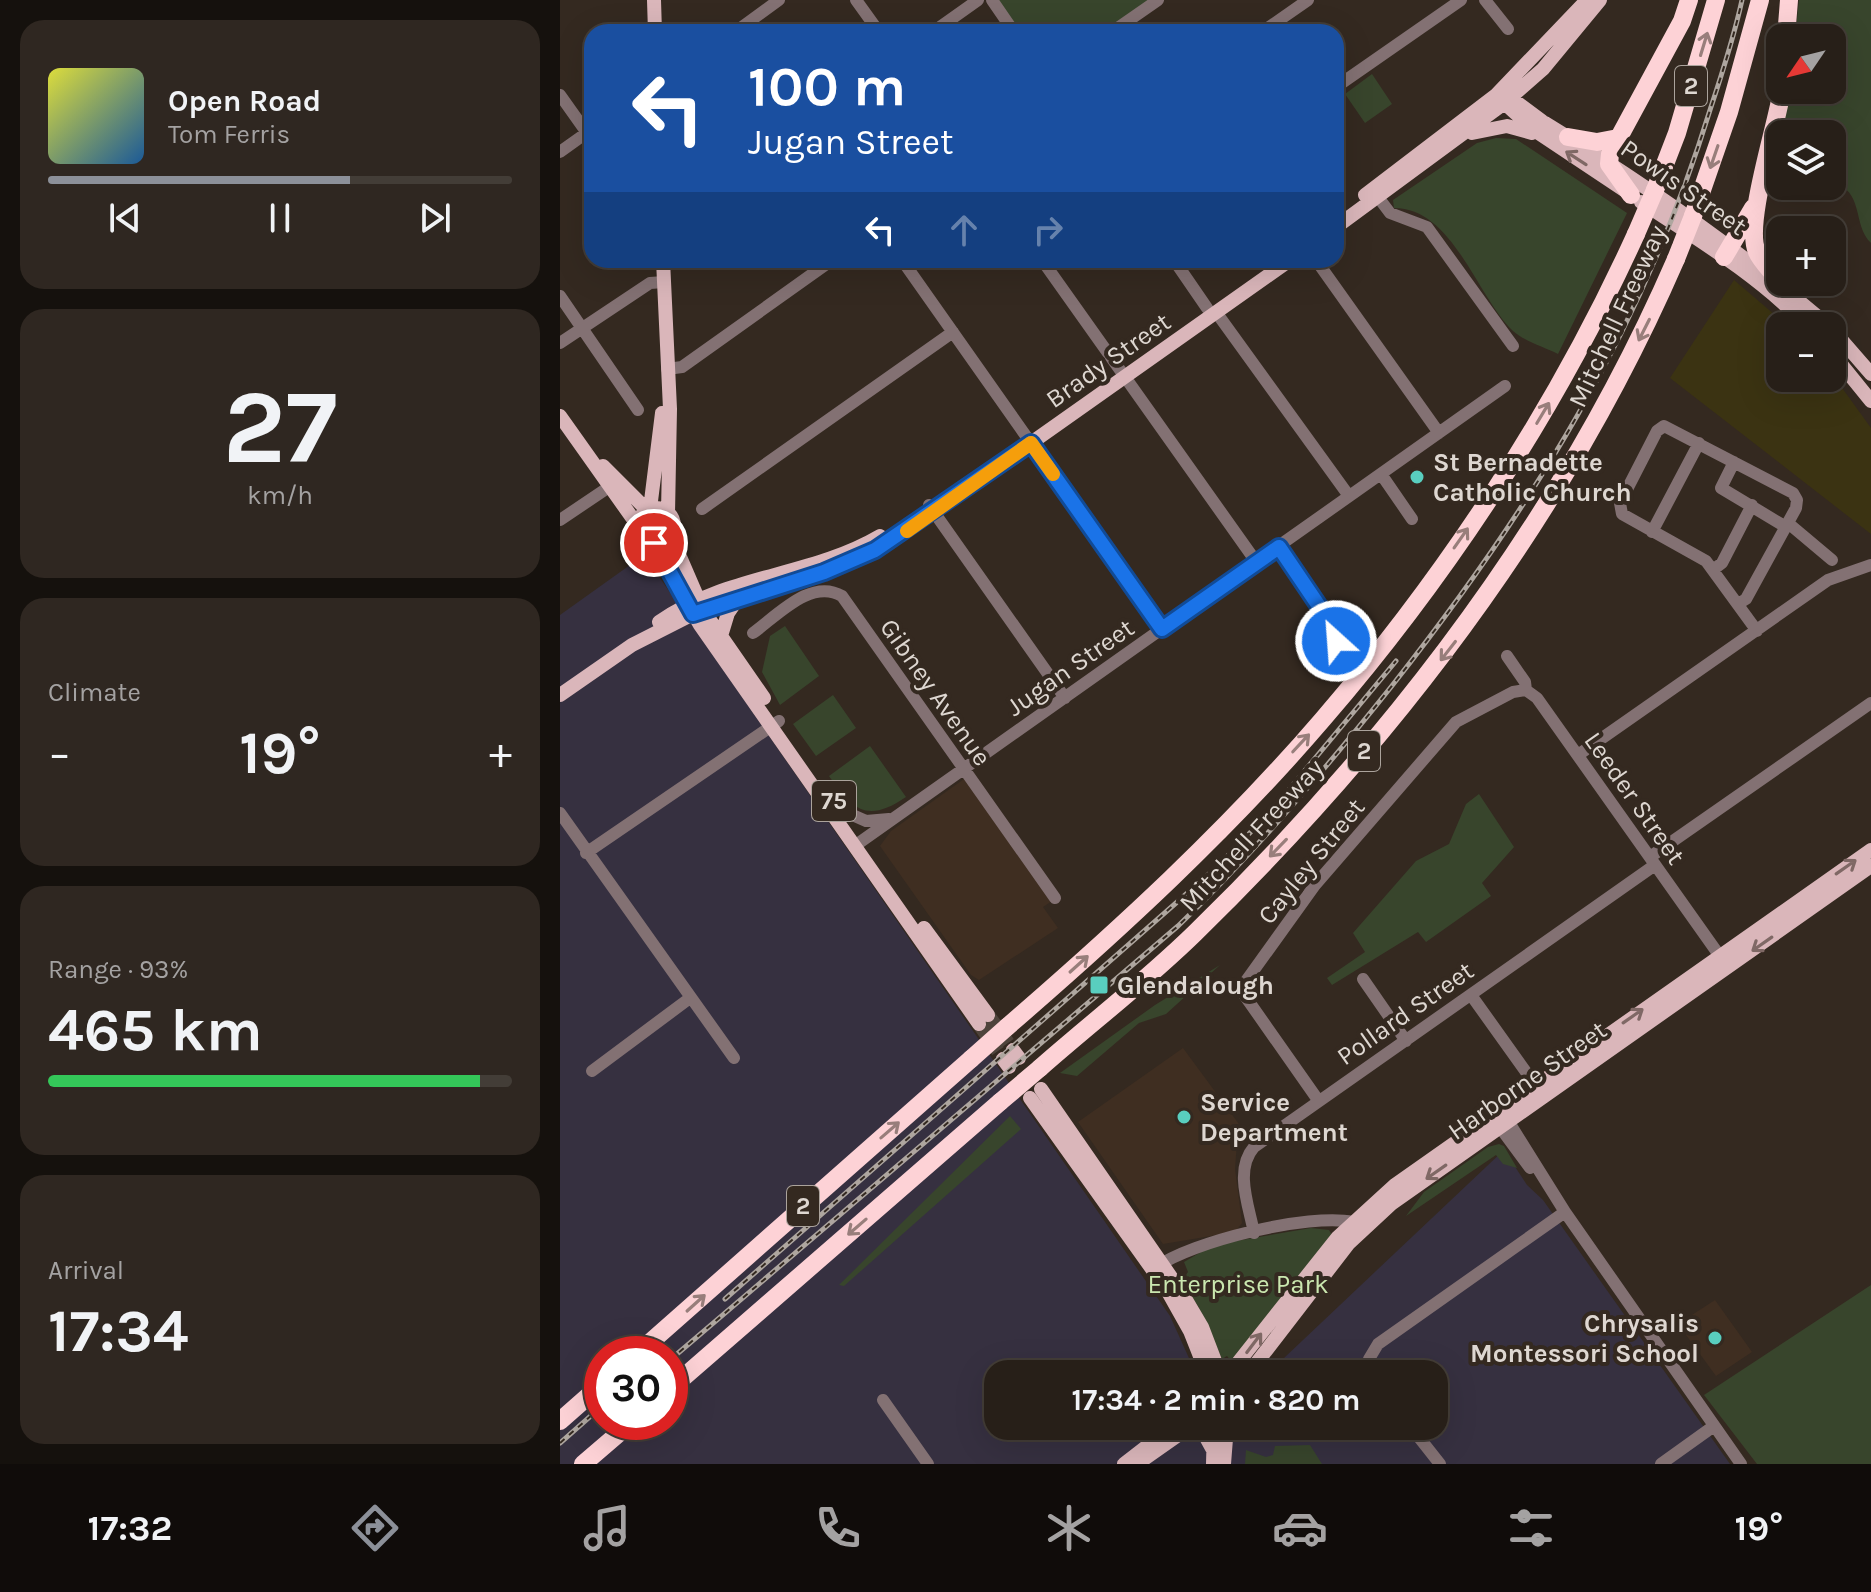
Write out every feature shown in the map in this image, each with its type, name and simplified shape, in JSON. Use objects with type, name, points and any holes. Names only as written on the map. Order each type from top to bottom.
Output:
[{"type":"highway","points":[[1631,195],[1609,164],[1618,138],[1682,21],[1689,0]]},
{"type":"highway","name":"Mitchell Freeway","points":[[657,1336],[1021,1016],[1198,853],[1333,707],[1433,578],[1538,421],[1592,326],[1663,171],[1716,0]]},
{"type":"highway","name":"Mitchell Freeway","points":[[688,1374],[1223,904],[1286,840],[1433,670],[1494,588],[1554,496],[1620,378],[1676,259],[1701,196],[1729,112],[1760,0]]},
{"type":"highway","points":[[1787,24],[1789,0]]},
{"type":"highway","points":[[1766,262],[1755,247],[1758,196],[1779,104]]},
{"type":"highway","points":[[1568,137],[1597,142],[1618,138]]},
{"type":"highway","points":[[1727,252],[1758,196]]},
{"type":"highway","points":[[560,1421],[584,1400]]},
{"type":"highway","points":[[583,1464],[611,1440]]},
{"type":"highway","points":[[597,1464],[621,1440]]},
{"type":"main road","points":[[654,0],[655,24]]},
{"type":"main road","points":[[1344,212],[1457,140],[1503,97],[1587,0]]},
{"type":"main road","points":[[1457,140],[1496,126],[1538,128],[1529,95],[1543,69],[1600,0]]},
{"type":"main road","points":[[1344,220],[1374,193],[1543,69]]},
{"type":"main road","name":"Powis Street","points":[[1503,97],[1538,128],[1631,195],[1766,275]]},
{"type":"main road","name":"Powis Street","points":[[1538,128],[1568,137],[1609,164],[1727,252],[1794,312]]},
{"type":"main road","points":[[560,416],[643,537],[654,543],[671,536],[674,524],[668,513],[663,268]]},
{"type":"main road","name":"Brady Street","points":[[695,606],[849,563],[898,537],[932,509],[1211,310],[1264,268]]},
{"type":"main road","name":"Brady Street","points":[[1211,310],[1277,268]]},
{"type":"main road","name":"Powis Street","points":[[1796,296],[1814,312]]},
{"type":"main road","name":"Powis Street","points":[[1846,345],[1871,374]]},
{"type":"main road","points":[[638,526],[649,509],[667,369]]},
{"type":"main road","points":[[1846,370],[1871,401]]},
{"type":"main road","points":[[570,430],[649,509],[668,513]]},
{"type":"main road","name":"Brady Street","points":[[695,606],[840,555],[932,509]]},
{"type":"main road","name":"75","points":[[671,536],[695,606],[984,1019]]},
{"type":"main road","name":"75","points":[[654,543],[677,583],[721,636],[775,724],[839,809],[859,843]]},
{"type":"main road","points":[[673,612],[677,583]]},
{"type":"main road","points":[[721,636],[728,613],[739,596]]},
{"type":"main road","points":[[632,645],[634,639],[673,612],[695,606]]},
{"type":"main road","points":[[560,695],[695,606]]},
{"type":"main road","name":"Harborne Street","points":[[1796,912],[1871,850]]},
{"type":"main road","name":"Harborne Street","points":[[1262,1360],[1369,1222],[1501,1119],[1593,1053],[1796,912],[1871,866]]},
{"type":"main road","name":"Harborne Street","points":[[1240,1360],[1337,1238],[1395,1185],[1501,1119],[1536,1086],[1593,1053]]},
{"type":"main road","points":[[1036,1094],[1159,1271],[1202,1327],[1215,1360]]},
{"type":"main road","points":[[1159,1271],[1201,1360]]},
{"type":"main road","points":[[1124,1464],[1163,1440]]},
{"type":"main road","points":[[1137,1464],[1167,1440]]},
{"type":"main road","points":[[1218,1454],[1224,1464]]},
{"type":"street","points":[[746,24],[779,0]]},
{"type":"street","points":[[856,0],[873,24]]},
{"type":"street","points":[[944,24],[978,0]]},
{"type":"street","points":[[992,0],[1008,24]]},
{"type":"street","points":[[1124,24],[1158,0]]},
{"type":"street","points":[[1274,24],[1308,0]]},
{"type":"street","points":[[1344,81],[1461,0]]},
{"type":"street","points":[[1485,0],[1508,29]]},
{"type":"street","points":[[560,95],[584,126]]},
{"type":"street","points":[[560,152],[584,138]]},
{"type":"street","points":[[1374,193],[1390,213],[1427,227],[1513,346]]},
{"type":"street","points":[[667,369],[682,367],[821,268]]},
{"type":"street","points":[[908,268],[1162,629]]},
{"type":"street","points":[[1048,268],[1257,563]]},
{"type":"street","points":[[1180,268],[1349,496]]},
{"type":"street","points":[[1322,268],[1439,433]]},
{"type":"street","points":[[560,343],[650,283],[664,282]]},
{"type":"street","points":[[560,296],[638,410]]},
{"type":"street","points":[[702,509],[953,332]]},
{"type":"street","name":"Jugan Street","points":[[859,843],[1505,386]]},
{"type":"street","points":[[1738,604],[1746,599],[1796,508],[1793,493],[1664,426],[1657,431],[1620,503],[1622,514],[1714,569],[1738,604],[1757,631]]},
{"type":"street","points":[[1652,532],[1699,443]]},
{"type":"street","points":[[1734,462],[1721,488],[1787,525],[1832,560]]},
{"type":"street","points":[[1381,474],[1412,519]]},
{"type":"street","points":[[560,520],[609,487]]},
{"type":"street","points":[[1714,569],[1722,563],[1752,505]]},
{"type":"street","points":[[932,509],[1065,698]]},
{"type":"street","points":[[1279,547],[1331,624]]},
{"type":"street","points":[[1578,755],[1828,580],[1871,565]]},
{"type":"street","name":"Gibney Avenue","points":[[753,633],[814,590],[831,589],[842,596],[1055,898]]},
{"type":"street","name":"Leeder Street","points":[[1507,656],[1525,682],[1526,690],[1537,698],[1724,962]]},
{"type":"street","name":"Cayley Street","points":[[1318,1100],[1245,996],[1246,981],[1315,885],[1456,722],[1513,692],[1526,690]]},
{"type":"street","name":"Pollard Street","points":[[1254,1233],[1243,1174],[1246,1158],[1254,1147],[1471,995],[1871,703]]},
{"type":"street","points":[[586,853],[775,724]]},
{"type":"street","points":[[839,809],[866,821],[896,818]]},
{"type":"street","points":[[560,813],[734,1058]]},
{"type":"street","points":[[1363,979],[1406,1041]]},
{"type":"street","points":[[1471,995],[1536,1086]]},
{"type":"street","points":[[592,1071],[690,998]]},
{"type":"street","points":[[1501,1119],[1741,1464]]},
{"type":"street","points":[[1369,1360],[1378,1344],[1565,1212]]},
{"type":"street","points":[[1159,1271],[1212,1240],[1331,1218],[1353,1222]]},
{"type":"street","points":[[1315,1223],[1334,1230],[1337,1238]]},
{"type":"street","points":[[883,1400],[928,1464]]},
{"type":"street","points":[[1661,1464],[1714,1426]]},
{"type":"street","points":[[1421,1440],[1440,1464]]},
{"type":"shaded area","points":[[644,555],[1170,1316],[1190,1360],[984,1360],[984,1440],[1448,1440],[1448,1360],[1282,1360],[1504,1150],[1527,1185],[1543,1200],[1730,1464],[560,1464],[560,615]]},
{"type":"shaded area","points":[[964,779],[1052,901],[1043,907],[1058,928],[979,980],[971,975],[880,846],[891,831]]},
{"type":"shaded area","points":[[1183,1048],[1247,1135],[1237,1142],[1235,1169],[1242,1223],[1235,1232],[1163,1244],[1078,1122]]},
{"type":"shaded area","name":"Chrysalis Montessori School","points":[[1715,1300],[1752,1352],[1716,1376],[1678,1324]]},
{"type":"green space","points":[[996,0],[1150,0],[1116,24],[1013,24]]},
{"type":"green space","points":[[1799,0],[1871,0],[1871,243],[1865,236],[1854,201],[1846,190],[1846,120],[1784,120],[1787,104],[1846,104],[1846,24],[1796,24]]},
{"type":"green space","points":[[1372,74],[1392,104],[1365,123],[1345,94]]},
{"type":"green space","points":[[1496,138],[1516,139],[1627,213],[1558,354],[1513,331],[1448,238],[1432,222],[1415,212],[1394,208],[1393,200],[1477,143]]},
{"type":"green space","points":[[785,626],[819,676],[780,705],[762,672],[770,636]]},
{"type":"green space","points":[[833,695],[856,728],[816,756],[793,724]]},
{"type":"green space","points":[[870,746],[906,797],[881,810],[871,811],[854,805],[829,776]]},
{"type":"green space","points":[[1479,794],[1514,847],[1482,883],[1491,896],[1426,942],[1418,932],[1332,985],[1327,978],[1365,952],[1353,933],[1416,861],[1449,844],[1466,804]]},
{"type":"green space","points":[[1220,965],[1166,1014],[1139,1023],[1077,1076],[1060,1073],[1155,1005]]},
{"type":"green space","points":[[1010,1116],[1021,1129],[844,1286],[839,1285]]},
{"type":"green space","points":[[1504,1146],[1517,1168],[1503,1164],[1496,1155],[1406,1216],[1424,1192],[1488,1147]]},
{"type":"green space","name":"Enterprise Park","points":[[1311,1228],[1329,1230],[1332,1235],[1234,1360],[1227,1356],[1222,1359],[1198,1306],[1181,1281],[1188,1272],[1184,1262],[1213,1245]]},
{"type":"green space","points":[[1871,1285],[1871,1464],[1757,1464],[1704,1395]]},
{"type":"green space","points":[[1310,1445],[1322,1464],[1245,1464],[1246,1450],[1266,1457],[1273,1455],[1275,1446]]},
{"type":"sand","points":[[1734,280],[1772,312],[1766,312],[1766,392],[1845,392],[1871,428],[1871,534],[1670,378]]},
{"type":"tunnel","points":[[988,1015],[1008,1043]]},
{"type":"tunnel","points":[[979,1024],[998,1051]]},
{"type":"railway","points":[[688,1345],[1178,926],[1288,810],[1391,687],[1443,620],[1536,484],[1617,342],[1683,191],[1742,0]]},
{"type":"railway","points":[[725,1299],[1217,867],[1272,810],[1396,661]]},
{"type":"railway","points":[[560,1443],[584,1422]]},
{"type":"slow traffic","points":[[907,531],[1031,443],[1053,474]]},
{"type":"place","name":"St Bernadette Catholic Church","points":[[1417,477]]},
{"type":"place","name":"Glendalough","points":[[1099,985]]},
{"type":"place","name":"Service Department","points":[[1184,1117]]},
{"type":"place","name":"Chrysalis Montessori School","points":[[1715,1338]]},
{"type":"route","points":[[654,543],[693,614],[739,596],[824,572],[875,550],[1031,443],[1162,629],[1279,547],[1331,624],[1336,641]]}]
